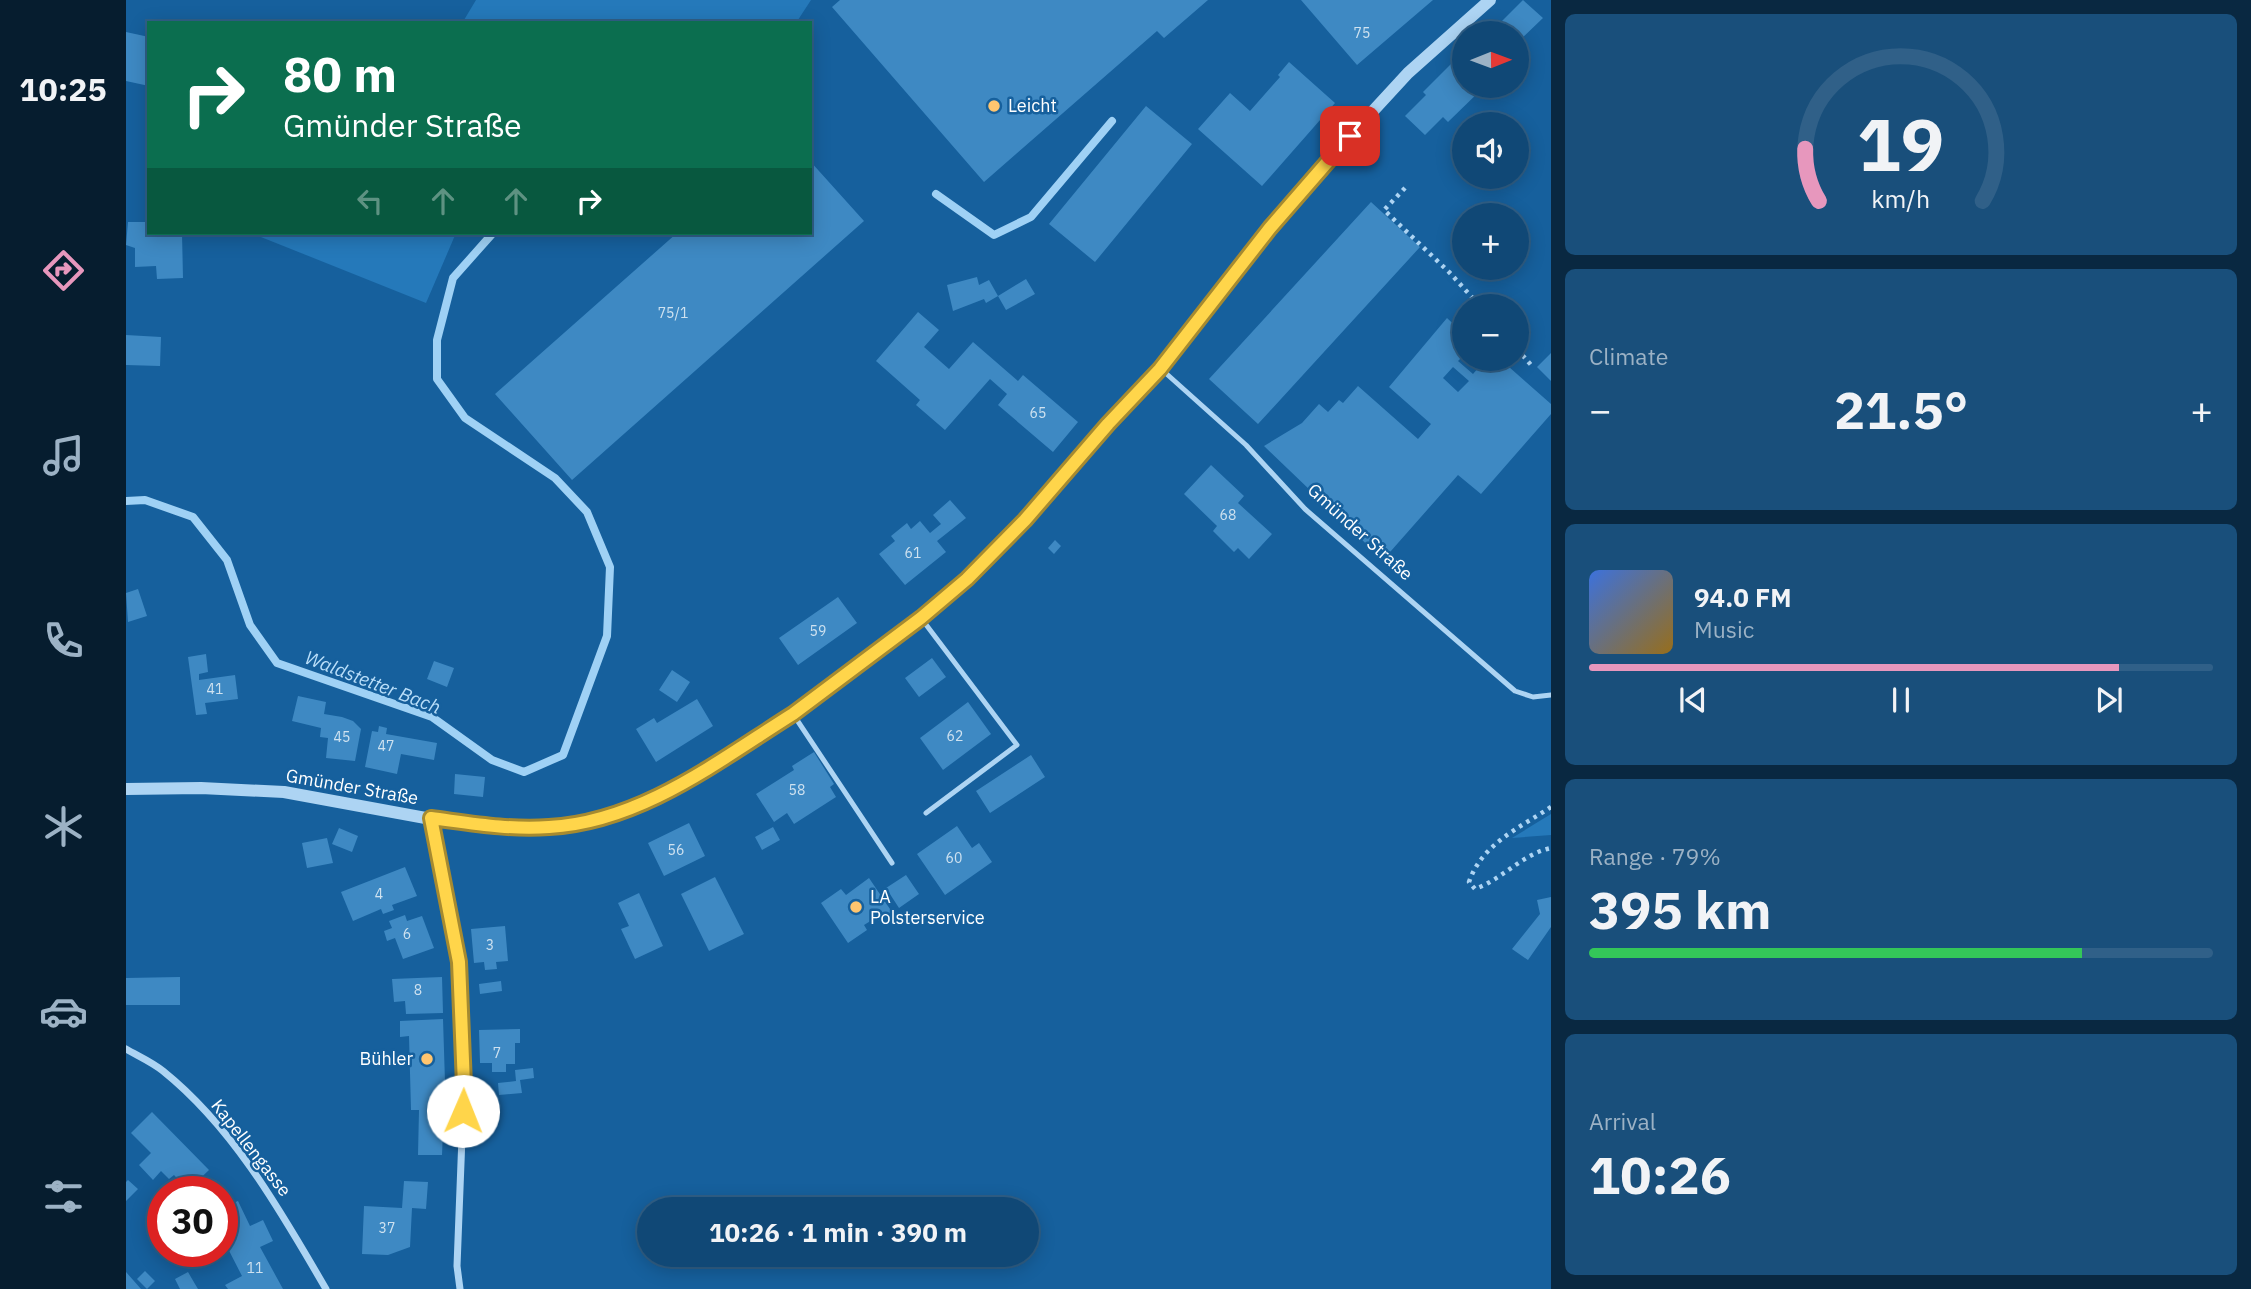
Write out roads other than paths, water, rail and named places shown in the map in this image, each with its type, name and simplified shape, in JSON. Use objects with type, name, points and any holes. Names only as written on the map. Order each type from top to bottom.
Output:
[{"type":"street","name":"Gmünder Straße","points":[[126,789],[201,788],[284,792],[431,818],[507,828],[551,827],[607,817],[655,799],[793,714],[921,618],[967,579],[1025,520],[1108,424],[1160,369],[1270,228],[1350,136],[1408,73],[1490,0]]},
{"type":"street","points":[[431,818],[459,962],[464,1085],[457,1266],[460,1289]]},
{"type":"street","name":"Kapellengasse","points":[[126,1049],[162,1070],[207,1113],[277,1206],[326,1289]]},
{"type":"lane","name":"Gmünder Straße","points":[[1160,369],[1246,445],[1315,518],[1515,691],[1533,697],[1551,695]]},
{"type":"lane","points":[[921,618],[1017,745],[926,813]]},
{"type":"lane","points":[[793,714],[892,863]]},
{"type":"waterway","name":"Waldstetter Bach","points":[[936,194],[994,235],[1031,217],[1112,121]]},
{"type":"waterway","name":"Waldstetter Bach","points":[[126,501],[145,500],[193,517],[227,560],[250,625],[277,663],[432,717],[492,760],[524,772],[563,755],[607,636],[610,567],[587,512],[555,478],[465,418],[437,379],[437,340],[453,278],[491,235]]},
{"type":"place","name":"Leicht","points":[[994,106]]},
{"type":"place","name":"LA Polsterservice","points":[[856,907]]},
{"type":"place","name":"Bühler","points":[[427,1059]]}]
